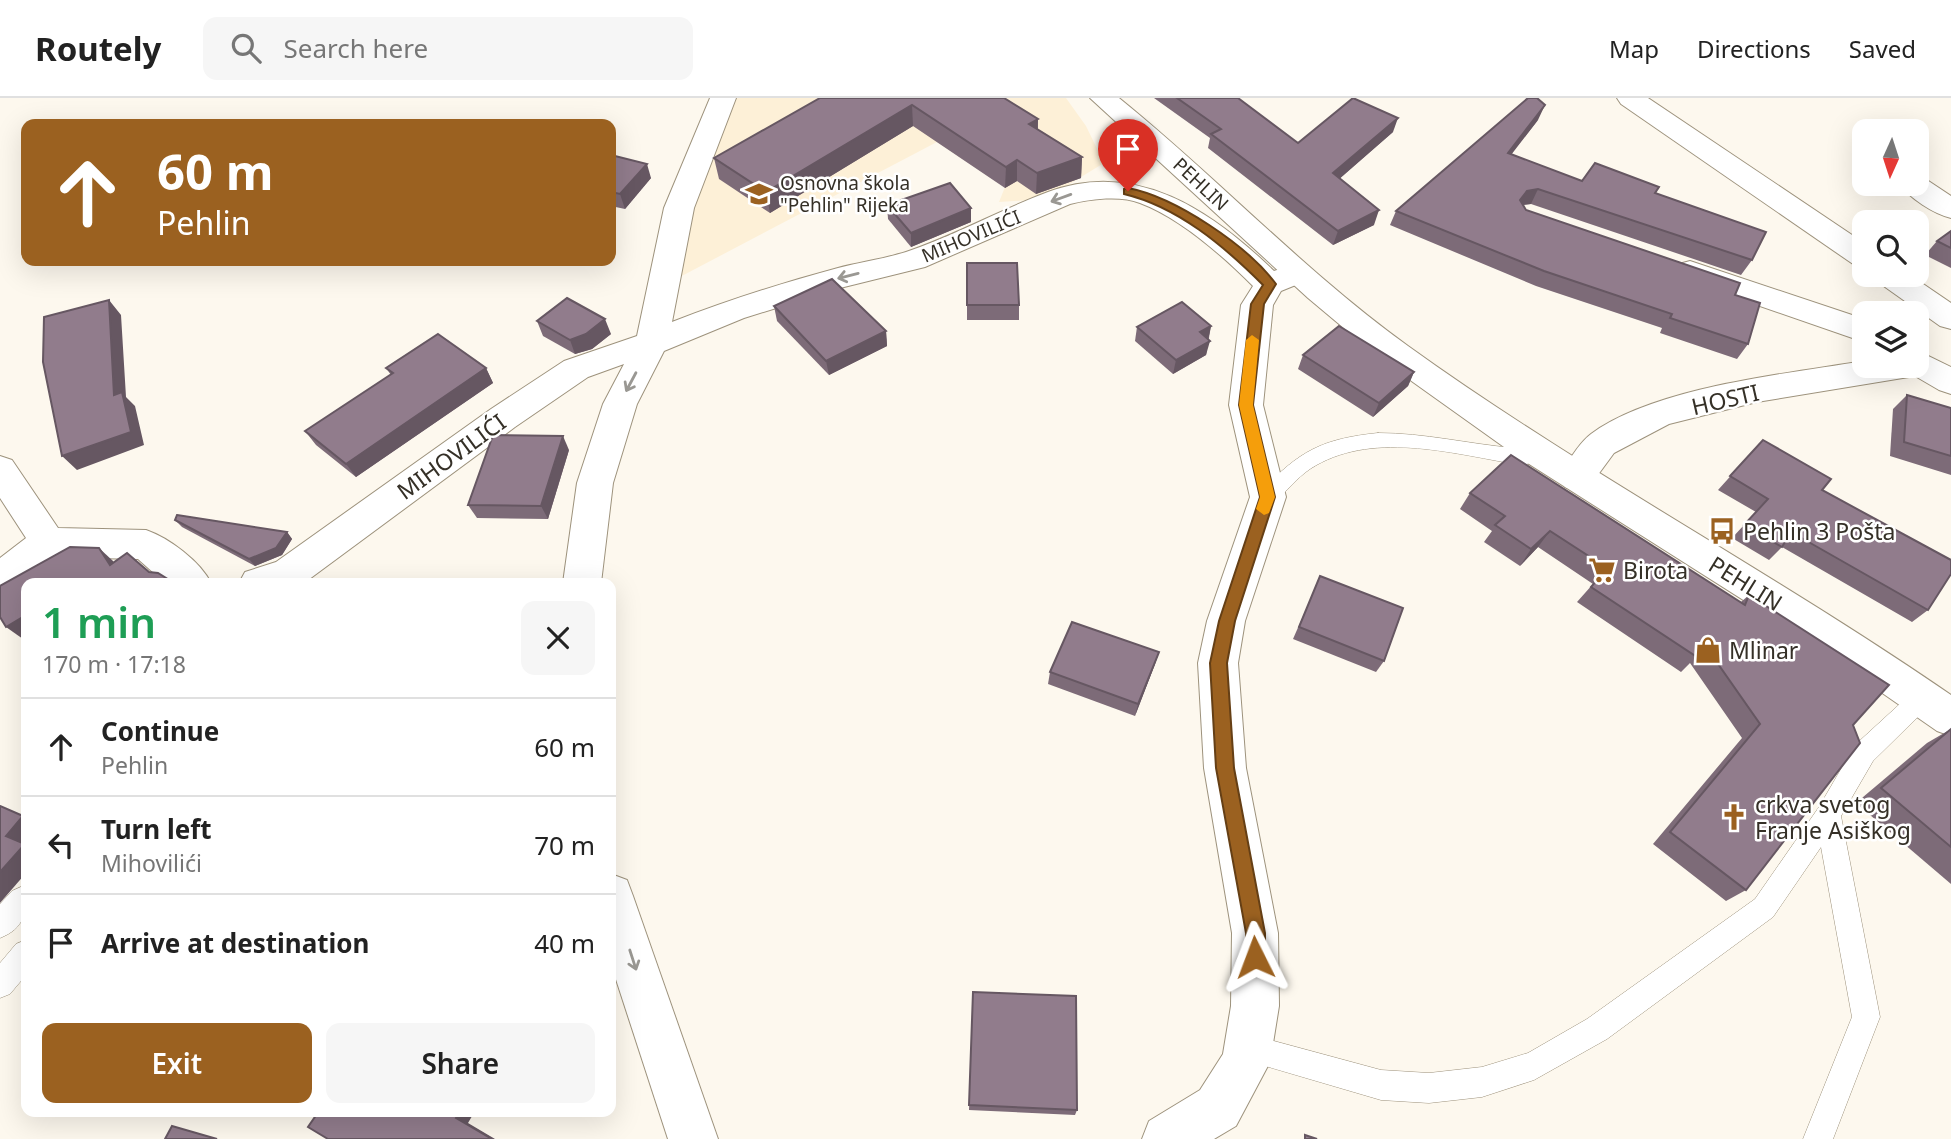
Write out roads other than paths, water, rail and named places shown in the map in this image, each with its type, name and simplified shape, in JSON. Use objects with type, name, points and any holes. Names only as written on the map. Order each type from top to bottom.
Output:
[{"type":"street","points":[[583,578],[595,483],[620,404],[652,343],[679,208],[723,98]]},
{"type":"street","name":"PEHLIN","points":[[1103,98],[1155,141],[1283,279],[1577,477],[1855,650],[1951,718]]},
{"type":"street","points":[[1630,98],[1852,249]]},
{"type":"street","name":"MIHOVILIĆI","points":[[273,578],[289,573],[503,418],[576,369],[652,343],[733,310],[839,278],[914,260],[1060,198],[1086,191],[1128,191],[1149,196],[1174,209],[1237,252],[1283,279]]},
{"type":"street","points":[[1929,194],[1951,209]]},
{"type":"street","points":[[1852,327],[1663,268],[1852,345]]},
{"type":"street","points":[[1167,1139],[1218,1108],[1246,1062],[1255,1006],[1255,933],[1225,768],[1219,663],[1227,621],[1268,497],[1246,405],[1257,304],[1283,279]]},
{"type":"street","points":[[1906,287],[1951,318]]},
{"type":"street","name":"HOSTI","points":[[1929,359],[1951,352]]},
{"type":"street","points":[[1929,373],[1951,382]]},
{"type":"street","name":"HOSTI","points":[[1577,477],[1602,444],[1659,414],[1757,390],[1852,374]]},
{"type":"street","points":[[0,469],[48,541]]},
{"type":"street","points":[[0,579],[48,541],[116,541],[146,545],[185,578]]},
{"type":"street","points":[[616,910],[693,1139]]},
{"type":"lane","points":[[1268,497],[1304,463],[1349,442],[1364,440],[1437,444],[1515,456],[1539,452]]},
{"type":"lane","points":[[1248,1048],[1381,1085],[1429,1088],[1482,1082],[1534,1066],[1597,1028],[1764,908],[1828,815],[1864,753],[1923,697]]},
{"type":"lane","points":[[1818,1139],[1866,1017],[1828,815]]},
{"type":"lane","points":[[0,925],[21,900]]},
{"type":"place","name":"Osnovna škola \"Pehlin\" Rijeka","points":[[759,194]]},
{"type":"place","name":"Pehlin 3 Pošta","points":[[1722,531]]},
{"type":"place","name":"Birota","points":[[1602,570]]},
{"type":"place","name":"Mlinar","points":[[1708,650]]},
{"type":"place","name":"crkva svetog Franje Asiškog","points":[[1734,817]]}]
